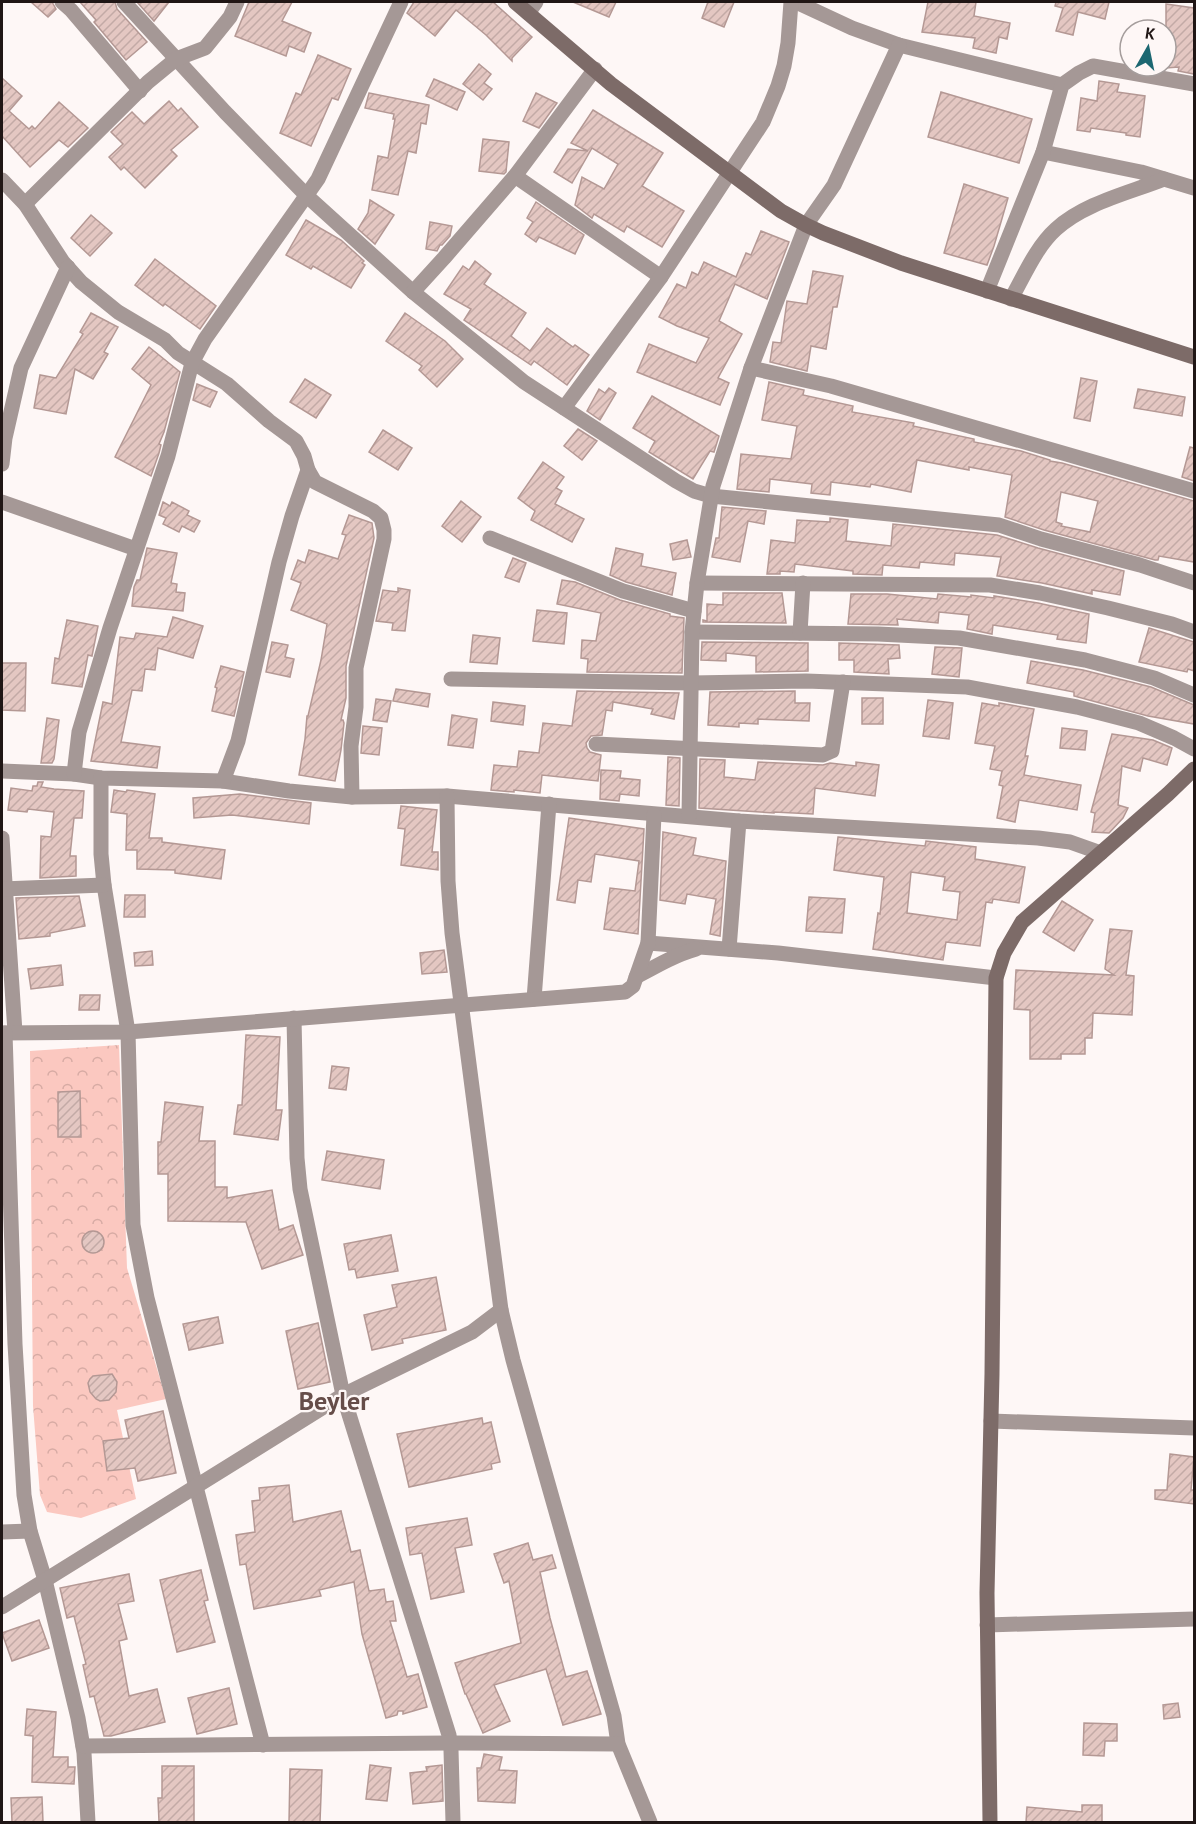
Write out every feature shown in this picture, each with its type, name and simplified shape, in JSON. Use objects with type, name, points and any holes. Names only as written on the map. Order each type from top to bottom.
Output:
[{"type":"street","points":[[62,2],[140,91]]},
{"type":"street","points":[[124,2],[225,112],[307,196],[413,292],[524,382],[676,482],[711,496],[999,525],[1140,565],[1194,583]]},
{"type":"street","points":[[25,204],[148,82],[177,60],[205,48],[230,17],[237,2]]},
{"type":"street","points":[[74,774],[80,732],[110,628],[168,456],[192,363],[205,339],[318,179],[401,2]]},
{"type":"street","points":[[515,2],[532,8],[611,84],[781,211],[806,225],[901,263],[1194,357]]},
{"type":"street","points":[[564,408],[661,277],[763,122],[778,86],[788,43],[791,2]]},
{"type":"street","points":[[796,2],[852,28],[899,45],[1062,86]]},
{"type":"street","points":[[689,816],[692,633],[697,583],[711,496],[751,368],[806,225],[834,185],[899,45]]},
{"type":"street","points":[[987,291],[1043,152],[1062,86],[1093,66],[1194,84]]},
{"type":"street","points":[[413,292],[515,176],[595,69]]},
{"type":"street","points":[[1043,152],[1141,172],[1194,188]]},
{"type":"street","points":[[515,176],[661,277]]},
{"type":"street","points":[[1011,299],[1041,248],[1055,230],[1075,214],[1164,179]]},
{"type":"street","points":[[2,180],[25,204],[68,267],[81,282],[118,312],[165,340],[192,363],[227,384],[296,441],[315,482],[373,511],[381,518],[384,530],[356,668],[356,707],[351,746],[352,797]]},
{"type":"street","points":[[2,464],[5,438],[21,368],[68,267]]},
{"type":"street","points":[[751,368],[831,386],[1194,491]]},
{"type":"street","points":[[223,781],[238,741],[279,562],[308,470]]},
{"type":"street","points":[[2,502],[136,549]]},
{"type":"street","points":[[490,538],[623,591],[694,611]]},
{"type":"street","points":[[697,583],[990,585],[1040,592],[1172,624],[1194,632]]},
{"type":"street","points":[[800,633],[803,584]]},
{"type":"street","points":[[692,633],[878,634],[958,638],[1085,660],[1154,678],[1194,695]]},
{"type":"street","points":[[451,679],[691,683],[806,681],[967,687],[1077,707],[1139,723],[1194,749]]},
{"type":"street","points":[[596,744],[823,755],[832,752],[843,682]]},
{"type":"street","points":[[990,1822],[987,1625],[996,978],[1004,952],[1022,922],[1194,769]]},
{"type":"street","points":[[2,771],[74,774],[101,778],[223,781],[352,797],[447,796],[654,815],[1038,838],[1070,842],[1101,853]]},
{"type":"street","points":[[101,778],[101,854],[104,885],[128,1032],[133,1225],[147,1298],[263,1745]]},
{"type":"street","points":[[447,796],[451,922],[485,1200],[501,1310],[513,1360],[614,1716],[618,1744],[650,1822]]},
{"type":"street","points":[[534,999],[549,804]]},
{"type":"street","points":[[7,1032],[128,1032],[625,992],[633,986],[648,943],[654,815]]},
{"type":"street","points":[[729,949],[739,821]]},
{"type":"street","points":[[2,838],[15,1344],[24,1495],[30,1531],[45,1580],[78,1718],[83,1746],[88,1822]]},
{"type":"street","points":[[3,889],[104,885]]},
{"type":"street","points":[[648,943],[778,953],[996,978]]},
{"type":"street","points":[[636,977],[683,953],[705,947]]},
{"type":"street","points":[[294,1018],[297,1158],[300,1189],[343,1395],[450,1743],[453,1822]]},
{"type":"street","points":[[2,1607],[343,1395],[472,1332],[501,1310]]},
{"type":"street","points":[[991,1421],[1194,1428]]},
{"type":"street","points":[[2,1532],[30,1531]]},
{"type":"street","points":[[987,1625],[1194,1619]]},
{"type":"street","points":[[83,1746],[618,1744]]},
{"type":"green space","points":[[119,1045],[127,1268],[166,1399],[117,1410],[136,1499],[81,1518],[47,1512],[40,1495],[33,1406],[30,1051]]},
{"type":"building","points":[[31,2],[52,2],[56,9],[48,17]]},
{"type":"building","points":[[80,2],[115,2],[117,9],[147,42],[126,60]]},
{"type":"building","points":[[137,2],[169,2],[154,21]]},
{"type":"building","points":[[249,2],[292,2],[282,21],[311,33],[304,52],[289,46],[286,56],[235,36]]},
{"type":"building","points":[[414,2],[493,2],[532,37],[512,58],[512,61],[456,10],[435,36],[407,13]]},
{"type":"building","points":[[573,2],[616,2],[609,17]]},
{"type":"building","points":[[708,2],[734,2],[724,27],[702,18]]},
{"type":"building","points":[[928,2],[976,2],[974,16],[1010,23],[1007,39],[999,37],[996,53],[973,48],[975,38],[922,32]]},
{"type":"building","points":[[1056,2],[1109,2],[1105,19],[1078,12],[1073,35],[1056,31],[1063,8],[1055,6]]},
{"type":"building","points":[[1166,4],[1194,8],[1194,74],[1178,71],[1178,18],[1166,18]]},
{"type":"building","points":[[318,55],[351,69],[338,100],[332,98],[311,146],[280,133],[296,93],[301,95]]},
{"type":"building","points":[[479,64],[491,74],[484,83],[492,89],[483,100],[463,84]]},
{"type":"building","points":[[2,78],[22,96],[9,111],[29,129],[32,126],[35,129],[59,102],[88,128],[68,147],[59,140],[30,167],[2,136]]},
{"type":"building","points":[[434,79],[465,92],[457,110],[426,96]]},
{"type":"building","points":[[1099,81],[1119,84],[1117,92],[1145,96],[1140,137],[1091,128],[1090,132],[1077,130],[1081,98],[1097,101]]},
{"type":"building","points":[[941,92],[1032,119],[1019,163],[928,137]]},
{"type":"building","points":[[369,93],[429,105],[426,124],[421,123],[416,153],[408,151],[398,195],[372,190],[378,156],[388,158],[395,119],[393,119],[394,114],[365,108]]},
{"type":"building","points":[[536,93],[557,103],[539,128],[523,121]]},
{"type":"building","points":[[169,101],[178,111],[181,108],[198,127],[171,150],[177,156],[145,188],[124,167],[121,170],[109,157],[123,144],[111,132],[132,112],[144,124]]},
{"type":"building","points":[[593,110],[663,153],[642,186],[684,211],[662,247],[627,226],[624,232],[594,214],[592,218],[575,205],[582,177],[604,189],[618,164],[592,148],[572,183],[554,172],[568,149],[588,151],[571,143]]},
{"type":"building","points":[[483,139],[509,142],[504,174],[479,171]]},
{"type":"building","points":[[964,184],[1008,198],[987,265],[944,253]]},
{"type":"building","points":[[370,200],[394,215],[375,244],[358,229],[368,213]]},
{"type":"building","points":[[536,202],[584,235],[575,254],[539,237],[536,242],[525,234],[533,222],[527,218]]},
{"type":"building","points":[[91,215],[112,233],[90,256],[71,238]]},
{"type":"building","points":[[306,220],[341,240],[364,261],[362,263],[365,265],[351,288],[313,266],[311,269],[286,255]]},
{"type":"building","points":[[430,222],[452,226],[450,236],[437,251],[426,249]]},
{"type":"building","points":[[761,231],[789,242],[767,299],[735,284],[719,321],[742,334],[718,378],[729,383],[720,405],[637,372],[649,344],[696,363],[709,338],[659,317],[677,284],[686,288],[692,272],[698,275],[704,262],[736,277],[746,253],[751,255]]},
{"type":"building","points":[[155,259],[216,306],[200,329],[135,285]]},
{"type":"building","points":[[475,261],[491,274],[484,284],[526,313],[511,336],[530,351],[547,328],[573,347],[575,345],[589,355],[567,385],[534,361],[531,365],[464,320],[471,309],[444,294],[463,266],[469,270]]},
{"type":"building","points":[[813,271],[843,276],[837,307],[833,307],[826,349],[811,346],[807,371],[770,362],[773,342],[781,343],[787,301],[807,304]]},
{"type":"building","points":[[91,313],[118,327],[104,352],[108,354],[93,379],[75,369],[66,414],[34,408],[40,375],[56,378],[83,334],[80,332]]},
{"type":"building","points":[[405,313],[445,341],[463,359],[437,387],[419,370],[422,366],[386,341]]},
{"type":"building","points":[[149,347],[180,372],[151,476],[115,457],[151,385],[132,369]]},
{"type":"building","points":[[1081,378],[1097,381],[1090,421],[1074,418]]},
{"type":"building","points":[[305,379],[331,395],[316,418],[290,402]]},
{"type":"building","points":[[769,382],[804,390],[803,395],[853,406],[852,412],[914,423],[913,426],[974,439],[974,442],[1021,451],[1194,501],[1194,562],[1159,556],[1158,560],[1155,560],[1005,517],[1012,475],[969,467],[969,470],[917,460],[911,492],[871,484],[870,487],[831,482],[830,495],[811,493],[812,484],[770,479],[769,492],[737,489],[741,454],[791,459],[797,426],[762,420]],"holes":[[[1061,492],[1098,501],[1090,532],[1061,526],[1062,524],[1056,522]]]},
{"type":"building","points":[[197,384],[217,392],[210,407],[193,400]]},
{"type":"building","points":[[609,388],[616,393],[600,420],[587,411],[599,389],[605,393]]},
{"type":"building","points":[[1138,389],[1185,397],[1182,416],[1134,408]]},
{"type":"building","points":[[652,396],[719,436],[714,452],[710,451],[693,479],[649,452],[655,441],[633,428]]},
{"type":"building","points":[[578,429],[597,441],[582,460],[564,446]]},
{"type":"building","points":[[383,430],[412,448],[398,470],[369,452]]},
{"type":"building","points":[[1190,447],[1194,448],[1194,481],[1182,477]]},
{"type":"building","points":[[543,462],[564,477],[556,488],[562,491],[555,504],[584,519],[572,542],[531,520],[535,511],[518,498]]},
{"type":"building","points":[[461,501],[481,517],[462,542],[442,526]]},
{"type":"building","points":[[163,502],[170,506],[172,502],[189,511],[187,515],[200,521],[194,532],[182,526],[179,532],[163,524],[166,518],[159,515]]},
{"type":"building","points":[[722,507],[766,511],[764,524],[748,521],[740,562],[712,557],[716,538],[719,538]]},
{"type":"building","points":[[349,515],[372,523],[374,538],[346,666],[346,698],[341,720],[344,723],[335,781],[299,775],[307,716],[327,624],[291,610],[301,583],[291,579],[298,560],[305,563],[309,550],[338,559],[346,535],[342,534]]},
{"type":"building","points":[[830,518],[848,520],[846,541],[891,546],[893,524],[997,535],[1124,571],[1120,595],[1092,590],[1092,594],[997,576],[1001,557],[955,553],[954,565],[920,562],[919,568],[883,565],[882,575],[853,574],[853,571],[795,564],[794,572],[780,571],[780,574],[767,574],[771,540],[795,543],[797,520],[830,522]]},
{"type":"building","points":[[687,540],[691,557],[673,560],[670,544]]},
{"type":"building","points":[[147,548],[177,553],[171,583],[177,584],[176,592],[185,593],[183,611],[132,606],[134,587],[137,580],[140,580]]},
{"type":"building","points":[[616,548],[643,554],[641,566],[676,573],[672,595],[610,575]]},
{"type":"building","points":[[513,558],[526,563],[519,582],[505,577]]},
{"type":"building","points":[[562,580],[575,582],[620,600],[670,614],[670,616],[684,618],[682,673],[587,672],[588,659],[581,658],[582,640],[596,641],[601,613],[557,604]]},
{"type":"building","points":[[398,588],[410,590],[405,631],[392,630],[393,623],[376,621],[383,590],[398,592]]},
{"type":"building","points":[[723,593],[782,593],[786,623],[703,622],[703,620],[707,621],[707,604],[723,605]]},
{"type":"building","points":[[851,594],[887,594],[937,599],[938,594],[994,598],[994,596],[1038,603],[1089,614],[1086,643],[1057,639],[1058,635],[993,625],[992,634],[967,629],[969,615],[939,612],[938,623],[897,619],[898,625],[848,624]]},
{"type":"building","points":[[537,610],[567,613],[564,644],[533,641]]},
{"type":"building","points":[[173,617],[203,626],[193,658],[158,648],[155,670],[145,669],[142,691],[132,690],[121,742],[160,747],[157,768],[91,761],[103,702],[112,704],[120,637],[134,639],[136,633],[167,637]]},
{"type":"building","points":[[67,620],[98,626],[92,656],[88,655],[82,687],[52,683],[55,658],[59,659]]},
{"type":"building","points":[[1149,628],[1194,642],[1194,671],[1188,669],[1187,672],[1139,662]]},
{"type":"building","points":[[473,635],[500,638],[497,664],[470,662]]},
{"type":"building","points":[[272,642],[288,645],[285,657],[294,659],[290,677],[266,672]]},
{"type":"building","points":[[702,642],[808,643],[808,671],[756,672],[756,656],[726,653],[726,661],[701,660]]},
{"type":"building","points":[[839,643],[899,645],[900,658],[888,659],[889,674],[854,672],[854,660],[839,660]]},
{"type":"building","points":[[935,647],[962,648],[959,677],[932,674]]},
{"type":"building","points":[[1031,661],[1083,670],[1151,687],[1194,705],[1194,724],[1148,716],[1074,696],[1074,692],[1027,683]]},
{"type":"building","points":[[2,663],[26,663],[25,711],[2,710]]},
{"type":"building","points":[[221,666],[244,672],[234,716],[212,711]]},
{"type":"building","points":[[396,689],[430,694],[428,707],[393,701]]},
{"type":"building","points":[[577,691],[679,693],[674,719],[651,714],[653,709],[613,702],[612,711],[606,710],[602,735],[591,736],[586,743],[590,752],[601,755],[598,781],[542,775],[540,793],[491,790],[494,765],[517,767],[519,751],[539,753],[543,723],[572,726]]},
{"type":"building","points":[[795,691],[795,703],[810,703],[809,721],[758,719],[758,724],[739,723],[739,727],[708,725],[710,692]]},
{"type":"building","points":[[862,698],[883,698],[883,724],[862,724]]},
{"type":"building","points":[[376,699],[391,701],[387,722],[373,720]]},
{"type":"building","points":[[928,700],[953,703],[949,739],[923,736]]},
{"type":"building","points":[[493,702],[525,706],[523,725],[491,721]]},
{"type":"building","points":[[982,703],[999,706],[999,703],[1034,709],[1025,756],[1028,756],[1024,775],[1081,785],[1077,810],[1019,800],[1015,822],[997,818],[1003,786],[999,785],[1002,771],[990,769],[995,746],[975,743]]},
{"type":"building","points":[[452,715],[477,719],[473,748],[448,745]]},
{"type":"building","points":[[47,718],[59,720],[54,759],[52,763],[41,763]]},
{"type":"building","points":[[363,726],[382,728],[379,755],[361,753]]},
{"type":"building","points":[[1062,728],[1087,731],[1085,750],[1060,748]]},
{"type":"building","points":[[1112,734],[1153,740],[1172,748],[1167,765],[1143,758],[1140,771],[1122,766],[1118,805],[1128,808],[1123,818],[1109,833],[1092,832],[1095,813],[1091,812]]},
{"type":"building","points":[[668,757],[680,758],[679,806],[666,805]]},
{"type":"building","points":[[700,759],[725,760],[724,777],[755,780],[758,762],[823,765],[830,763],[856,766],[856,762],[879,765],[875,796],[815,788],[813,814],[774,813],[699,808]]},
{"type":"building","points":[[601,770],[621,771],[620,778],[640,780],[639,796],[620,794],[619,801],[600,799]]},
{"type":"building","points":[[38,782],[43,782],[41,787],[84,791],[82,818],[74,818],[70,856],[76,856],[76,876],[40,878],[41,836],[51,837],[54,812],[28,809],[27,812],[8,810],[11,788],[32,791],[33,786],[37,786]]},
{"type":"building","points":[[114,790],[155,794],[149,838],[162,838],[162,842],[225,850],[221,879],[175,873],[175,870],[137,869],[137,850],[126,850],[127,814],[111,812]]},
{"type":"building","points":[[240,794],[311,803],[309,824],[232,815],[194,818],[193,798]]},
{"type":"building","points":[[401,806],[437,810],[432,852],[438,852],[438,870],[401,865],[405,829],[398,828]]},
{"type":"building","points":[[569,818],[644,829],[638,934],[604,929],[610,888],[635,891],[639,861],[595,854],[591,882],[578,880],[575,903],[557,900]]},
{"type":"building","points":[[663,832],[696,838],[693,855],[726,861],[720,936],[710,934],[716,899],[687,894],[685,904],[660,900]]},
{"type":"building","points":[[838,837],[925,846],[926,841],[976,847],[975,859],[1025,867],[1019,903],[993,899],[992,903],[986,902],[980,946],[946,942],[943,960],[873,949],[884,877],[834,870]],"holes":[[[911,872],[945,877],[943,890],[960,892],[957,920],[907,913]]]},
{"type":"building","points":[[125,895],[145,895],[145,917],[124,917]]},
{"type":"building","points":[[79,896],[85,926],[50,933],[50,936],[19,939],[16,898]]},
{"type":"building","points":[[809,897],[845,899],[842,933],[806,931]]},
{"type":"building","points":[[1062,901],[1093,920],[1074,951],[1043,932]]},
{"type":"building","points":[[1110,929],[1132,931],[1126,975],[1134,976],[1132,1015],[1093,1013],[1092,1038],[1085,1038],[1085,1054],[1061,1054],[1061,1059],[1030,1059],[1030,1010],[1014,1009],[1016,970],[1114,975],[1105,969]]},
{"type":"building","points":[[444,950],[447,972],[422,974],[420,953]]},
{"type":"building","points":[[152,951],[153,965],[135,966],[134,953]]},
{"type":"building","points":[[61,965],[63,985],[31,989],[28,969]]},
{"type":"building","points":[[80,995],[100,995],[99,1010],[79,1010]]},
{"type":"building","points":[[246,1035],[280,1037],[276,1110],[282,1110],[278,1140],[234,1134],[238,1105],[242,1105]]},
{"type":"building","points":[[332,1066],[349,1068],[346,1090],[329,1088]]},
{"type":"building","points":[[80,1091],[81,1137],[58,1137],[58,1092]]},
{"type":"building","points":[[165,1102],[203,1107],[199,1141],[215,1141],[215,1187],[227,1187],[227,1198],[272,1190],[279,1230],[293,1225],[303,1255],[262,1269],[246,1222],[168,1221],[168,1174],[158,1174],[158,1142],[161,1142]]},
{"type":"building","points":[[327,1151],[384,1160],[380,1189],[322,1180]]},
{"type":"building","points":[[93,1231],[101,1234],[104,1242],[101,1250],[93,1253],[85,1250],[82,1242],[85,1234]]},
{"type":"building","points":[[391,1235],[398,1271],[357,1278],[355,1269],[349,1270],[344,1244]]},
{"type":"building","points":[[436,1277],[446,1330],[402,1339],[403,1343],[372,1350],[364,1315],[397,1307],[392,1285]]},
{"type":"building","points":[[218,1317],[223,1343],[189,1350],[183,1324]]},
{"type":"building","points":[[318,1323],[330,1382],[298,1389],[286,1331]]},
{"type":"building","points":[[112,1374],[117,1382],[116,1392],[109,1400],[96,1399],[90,1392],[88,1383],[90,1379],[93,1376]]},
{"type":"building","points":[[163,1411],[176,1473],[138,1481],[135,1468],[107,1471],[103,1441],[129,1438],[125,1420]]},
{"type":"building","points":[[482,1418],[483,1424],[491,1422],[500,1462],[491,1464],[492,1469],[409,1487],[397,1434]]},
{"type":"building","points":[[1170,1454],[1194,1457],[1191,1490],[1194,1490],[1194,1504],[1155,1499],[1155,1490],[1167,1490]]},
{"type":"building","points":[[289,1485],[293,1522],[341,1511],[351,1552],[360,1550],[369,1591],[384,1589],[386,1602],[393,1601],[396,1621],[390,1621],[407,1677],[418,1674],[427,1707],[403,1714],[403,1711],[398,1711],[397,1715],[386,1718],[362,1634],[354,1582],[319,1590],[321,1596],[254,1609],[246,1564],[240,1565],[236,1535],[255,1532],[252,1501],[260,1500],[259,1488]]},
{"type":"building","points":[[467,1518],[472,1545],[455,1548],[464,1592],[431,1599],[422,1553],[410,1555],[406,1528]]},
{"type":"building","points":[[528,1543],[533,1560],[552,1555],[556,1568],[540,1572],[566,1677],[587,1671],[601,1714],[563,1725],[546,1669],[494,1685],[510,1721],[483,1733],[465,1694],[455,1663],[521,1643],[509,1581],[504,1583],[494,1554]]},
{"type":"building","points":[[201,1570],[208,1600],[204,1601],[215,1642],[177,1652],[160,1580]]},
{"type":"building","points":[[129,1574],[134,1601],[118,1604],[127,1639],[119,1641],[129,1696],[157,1689],[165,1722],[104,1736],[94,1696],[90,1697],[83,1665],[86,1664],[74,1616],[67,1618],[60,1588]]},
{"type":"building","points":[[39,1620],[49,1648],[12,1661],[2,1633]]},
{"type":"building","points":[[229,1688],[237,1724],[197,1734],[188,1698]]},
{"type":"building","points":[[1178,1703],[1180,1717],[1164,1719],[1163,1705]]},
{"type":"building","points":[[27,1709],[56,1712],[53,1757],[68,1757],[68,1767],[75,1767],[74,1784],[32,1782],[33,1736],[25,1735]]},
{"type":"building","points":[[1084,1723],[1117,1724],[1117,1741],[1105,1741],[1104,1756],[1083,1755]]},
{"type":"building","points":[[484,1754],[502,1757],[499,1770],[517,1771],[515,1803],[478,1801],[477,1768],[481,1768]]},
{"type":"building","points":[[370,1765],[391,1768],[387,1801],[366,1799]]},
{"type":"building","points":[[442,1765],[443,1801],[413,1804],[410,1773],[427,1771],[426,1767]]},
{"type":"building","points":[[162,1766],[194,1766],[194,1822],[159,1822],[158,1798],[162,1798]]},
{"type":"building","points":[[290,1769],[322,1770],[320,1822],[289,1822]]},
{"type":"building","points":[[42,1797],[43,1822],[12,1822],[11,1798]]},
{"type":"building","points":[[1082,1805],[1102,1805],[1102,1822],[1026,1822],[1027,1807],[1082,1812]]},
{"type":"district","name":"Beyler","points":[[334,1401]]}]
